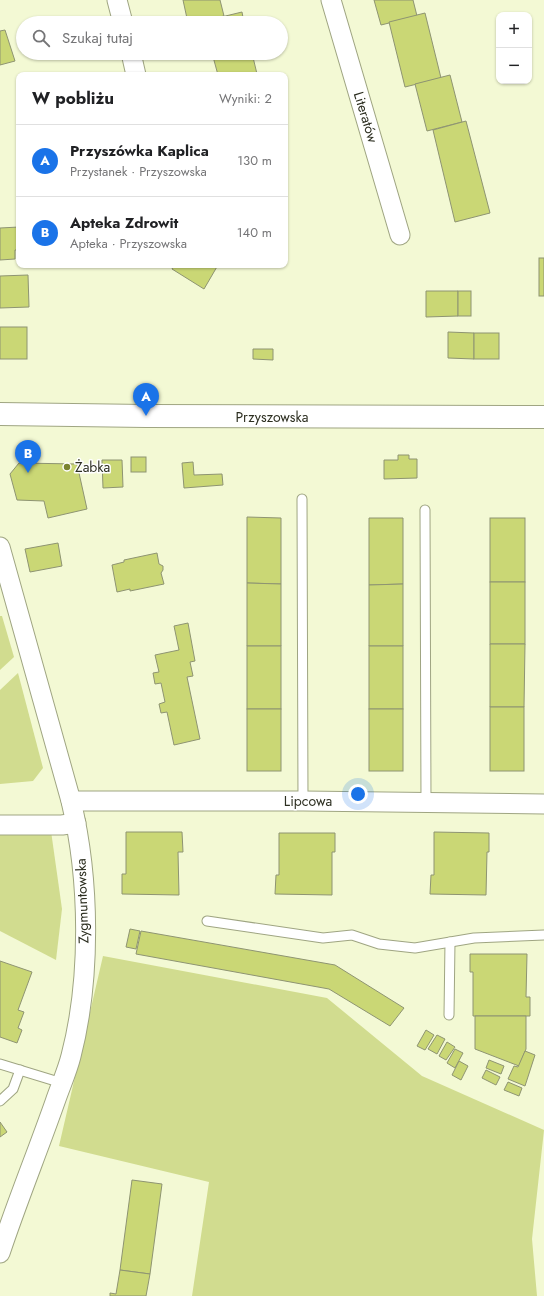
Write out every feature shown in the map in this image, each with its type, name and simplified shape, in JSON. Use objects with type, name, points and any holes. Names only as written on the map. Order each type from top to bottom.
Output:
[{"type":"street","points":[[117,0],[121,16]]},
{"type":"street","name":"Literatów","points":[[331,0],[400,235]]},
{"type":"street","points":[[133,60],[135,72]]},
{"type":"street","name":"Przyszowska","points":[[0,414],[544,417]]},
{"type":"street","name":"Zygmuntowska","points":[[0,547],[8,604],[71,802],[76,824],[85,903],[84,975],[79,1021],[62,1083],[0,1253]]},
{"type":"street","name":"Lipcowa","points":[[71,802],[303,801],[544,804]]},
{"type":"street","points":[[0,825],[62,826],[76,824]]},
{"type":"lane","points":[[302,500],[303,801]]},
{"type":"lane","points":[[425,510],[426,803]]},
{"type":"lane","points":[[207,921],[323,938],[352,935],[379,944],[415,948],[474,938],[544,935]]},
{"type":"lane","points":[[450,942],[450,1015]]},
{"type":"lane","points":[[0,1064],[62,1083]]},
{"type":"lane","points":[[0,1101],[13,1089],[20,1070]]},
{"type":"green space","points":[[0,616],[2,616],[14,657],[0,670]]},
{"type":"green space","points":[[18,673],[43,768],[33,781],[0,784],[0,690]]},
{"type":"green space","points":[[51,831],[62,909],[56,960],[0,931],[0,834]]},
{"type":"green space","points":[[103,956],[327,998],[422,1076],[544,1130],[532,1239],[537,1296],[192,1296],[209,1182],[59,1146]]},
{"type":"building","points":[[183,0],[220,0],[224,16],[186,16]]},
{"type":"building","points":[[374,0],[413,0],[417,16],[381,25]]},
{"type":"building","points":[[242,12],[243,16],[226,16]]},
{"type":"building","points":[[425,13],[441,78],[405,87],[389,22]]},
{"type":"building","points":[[5,30],[15,61],[0,65],[0,31]]},
{"type":"building","points":[[214,60],[254,60],[257,72],[217,72]]},
{"type":"building","points":[[450,75],[462,122],[427,131],[415,84]]},
{"type":"building","points":[[466,121],[490,213],[455,222],[433,130]]},
{"type":"building","points":[[16,227],[15,259],[0,260],[0,228]]},
{"type":"building","points":[[539,258],[544,258],[544,296],[539,296]]},
{"type":"building","points":[[172,268],[216,268],[204,289]]},
{"type":"building","points":[[28,275],[29,307],[0,308],[0,276]]},
{"type":"building","points":[[426,291],[458,291],[458,316],[426,317]]},
{"type":"building","points":[[458,291],[471,291],[471,316],[458,316]]},
{"type":"building","points":[[0,327],[27,327],[27,359],[0,359]]},
{"type":"building","points":[[448,332],[474,333],[474,359],[448,358]]},
{"type":"building","points":[[474,333],[499,333],[499,359],[474,359]]},
{"type":"building","points":[[253,349],[273,349],[273,360],[253,359]]},
{"type":"building","points":[[398,455],[409,455],[409,459],[417,459],[417,478],[384,479],[384,460],[398,460]]},
{"type":"building","points":[[131,457],[146,457],[146,472],[131,472]]},
{"type":"building","points":[[102,460],[122,460],[123,487],[103,488]]},
{"type":"building","points":[[193,462],[194,475],[222,474],[223,485],[184,488],[182,463]]},
{"type":"building","points":[[19,463],[77,464],[87,509],[48,518],[44,501],[17,500],[10,474]]},
{"type":"building","points":[[247,517],[281,518],[281,584],[247,583]]},
{"type":"building","points":[[369,518],[403,518],[403,584],[369,585]]},
{"type":"building","points":[[490,518],[525,518],[525,582],[490,582]]},
{"type":"building","points":[[58,543],[62,566],[30,572],[25,549]]},
{"type":"building","points":[[157,553],[159,564],[163,566],[161,573],[164,584],[117,592],[112,565],[124,562],[124,560]]},
{"type":"building","points":[[490,582],[525,582],[525,644],[490,644]]},
{"type":"building","points":[[247,583],[281,584],[281,646],[247,646]]},
{"type":"building","points":[[403,584],[403,646],[369,646],[369,585]]},
{"type":"building","points":[[188,623],[195,661],[190,662],[193,676],[187,677],[200,739],[174,745],[167,712],[161,713],[159,704],[165,702],[161,683],[155,684],[153,673],[159,672],[155,655],[179,650],[174,626]]},
{"type":"building","points":[[490,644],[525,644],[524,707],[490,707]]},
{"type":"building","points":[[247,646],[281,646],[281,709],[247,709]]},
{"type":"building","points":[[369,646],[403,646],[403,709],[369,709]]},
{"type":"building","points":[[490,707],[524,707],[524,771],[490,771]]},
{"type":"building","points":[[247,709],[281,709],[281,771],[247,771]]},
{"type":"building","points":[[369,709],[403,709],[403,771],[369,771]]},
{"type":"building","points":[[126,832],[182,832],[183,852],[178,852],[179,895],[122,894],[122,874],[126,874]]},
{"type":"building","points":[[434,832],[489,833],[486,895],[430,894],[431,875],[434,875]]},
{"type":"building","points":[[279,833],[335,833],[335,852],[332,852],[332,895],[275,894],[276,875],[279,875]]},
{"type":"building","points":[[130,929],[140,931],[136,949],[126,947]]},
{"type":"building","points":[[141,931],[335,965],[404,1008],[390,1026],[329,989],[136,954]]},
{"type":"building","points":[[470,954],[527,954],[526,997],[530,997],[530,1016],[473,1016],[473,972],[470,972]]},
{"type":"building","points":[[0,961],[32,972],[18,1010],[24,1012],[18,1028],[22,1030],[17,1043],[0,1037]]},
{"type":"building","points":[[475,1016],[526,1016],[526,1049],[519,1066],[475,1049]]},
{"type":"building","points":[[426,1030],[434,1035],[425,1050],[417,1046]]},
{"type":"building","points":[[437,1035],[445,1039],[437,1054],[428,1049]]},
{"type":"building","points":[[447,1042],[455,1047],[446,1060],[439,1056]]},
{"type":"building","points":[[455,1049],[463,1053],[455,1068],[447,1063]]},
{"type":"building","points":[[525,1051],[535,1055],[525,1086],[508,1079],[514,1066],[518,1067]]},
{"type":"building","points":[[489,1060],[504,1066],[501,1074],[486,1068]]},
{"type":"building","points":[[459,1061],[468,1066],[461,1080],[452,1075]]},
{"type":"building","points":[[486,1070],[500,1077],[496,1085],[482,1078]]},
{"type":"building","points":[[508,1082],[522,1088],[519,1096],[504,1090]]},
{"type":"building","points":[[0,1122],[7,1132],[0,1137]]},
{"type":"building","points":[[132,1180],[162,1184],[150,1274],[120,1270]]},
{"type":"building","points":[[120,1270],[150,1274],[146,1296],[110,1296],[110,1293],[116,1294]]},
{"type":"place","name":"Przyszówka Kaplica","points":[[146,416]]},
{"type":"place","name":"Żabka","points":[[67,467]]},
{"type":"place","name":"Apteka Zdrowit","points":[[28,473]]}]
